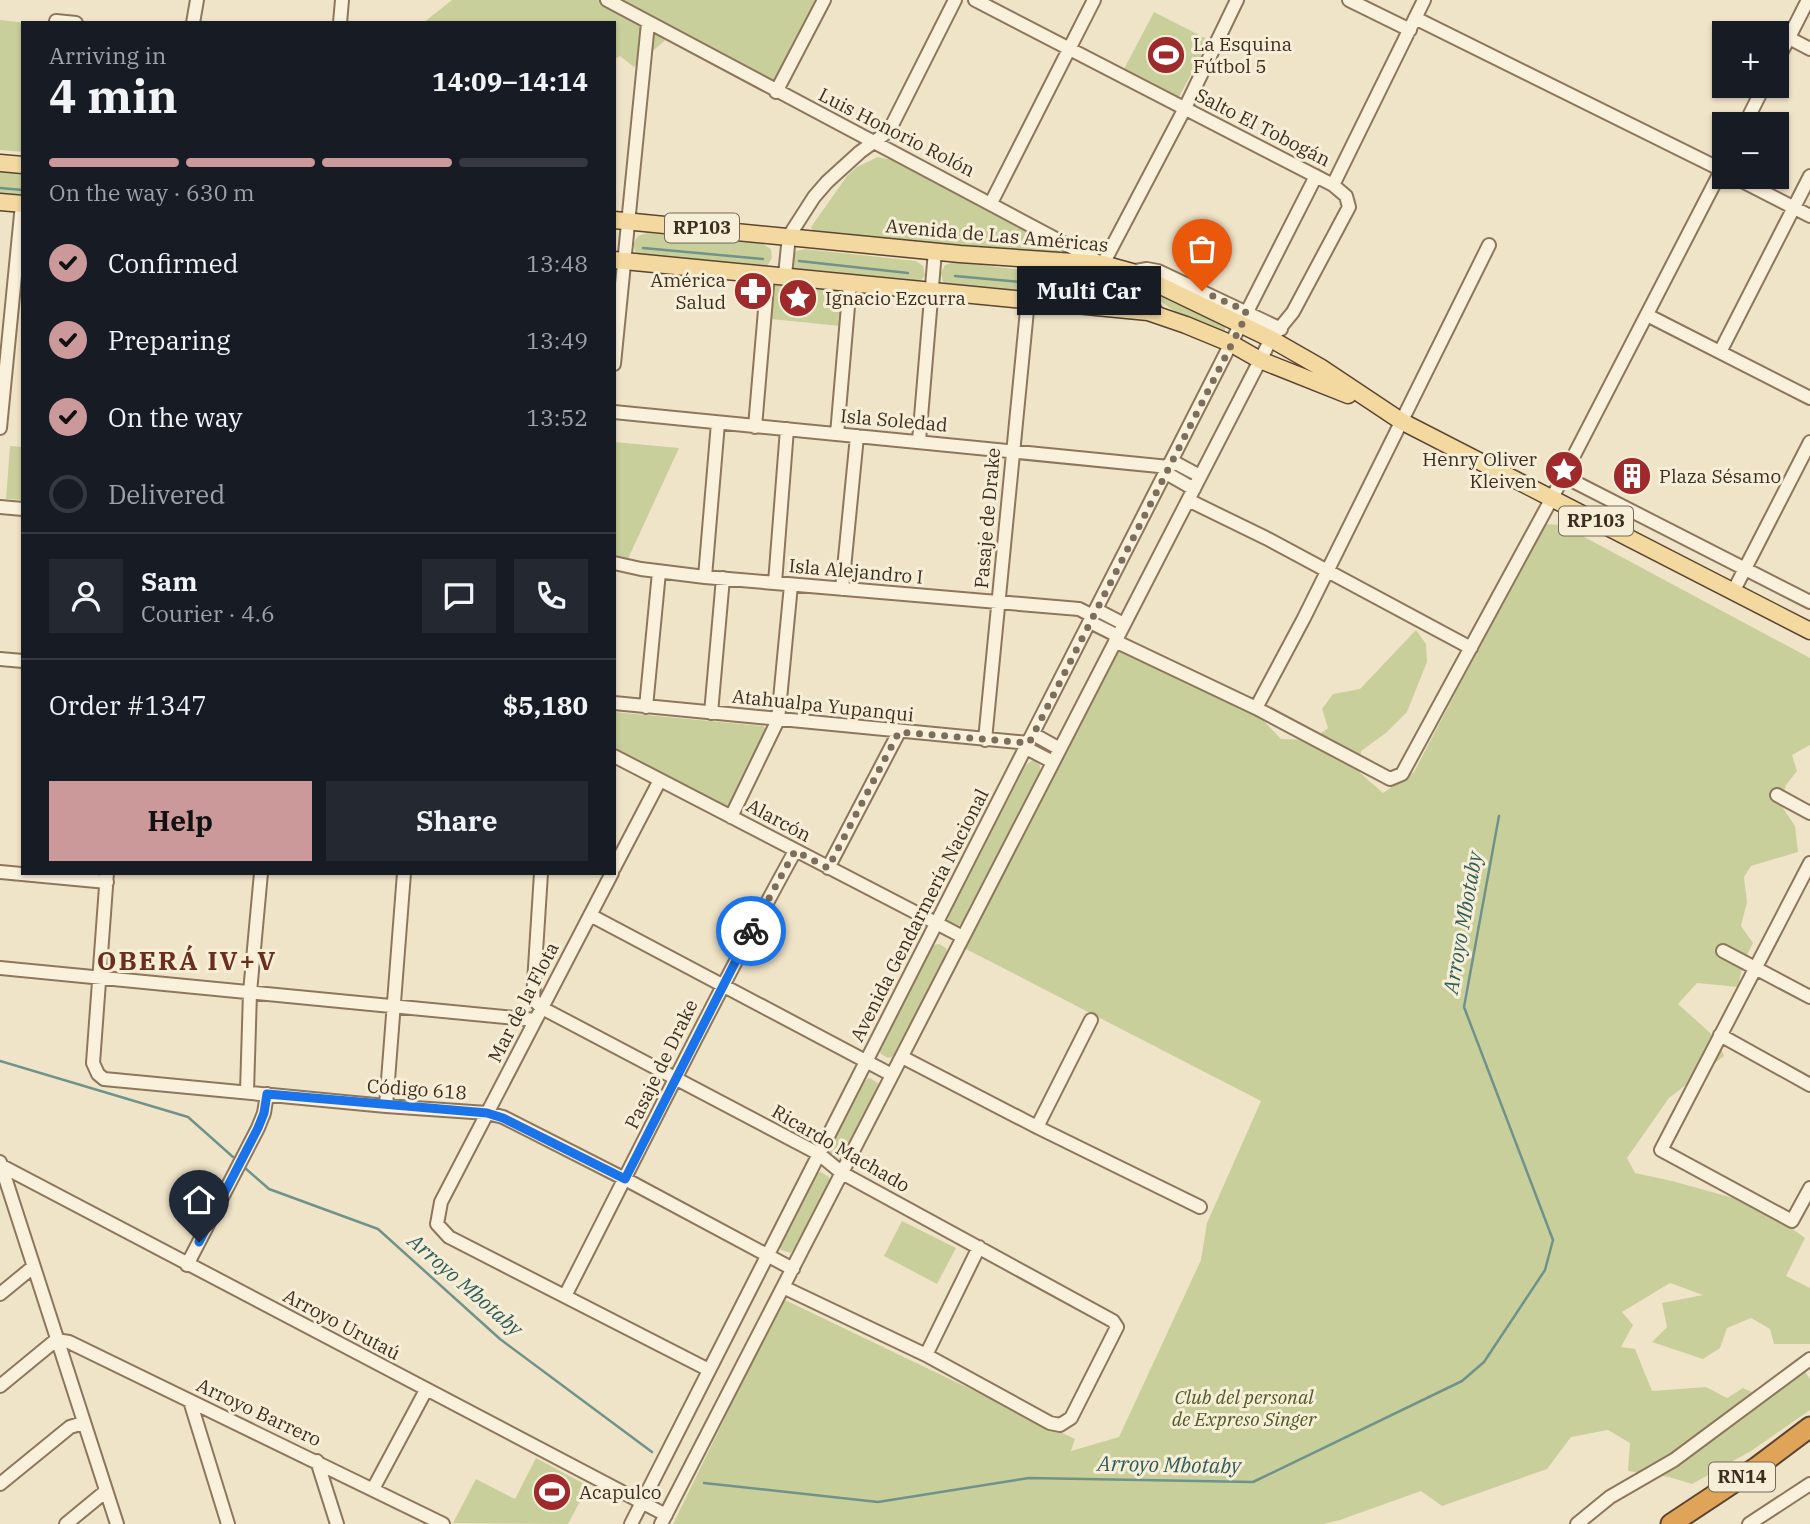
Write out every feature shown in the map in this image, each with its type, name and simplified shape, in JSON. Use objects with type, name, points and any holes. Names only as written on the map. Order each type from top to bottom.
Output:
[{"type":"highway","name":"RN14","points":[[1671,1524],[1757,1467],[1810,1427]]},
{"type":"main road","points":[[0,163],[21,165]]},
{"type":"main road","points":[[0,202],[21,204]]},
{"type":"main road","name":"Avenida de Las Américas","points":[[621,221],[1103,264],[1244,318],[1276,334],[1320,368],[1401,421],[1810,631]]},
{"type":"main road","name":"Avenida de Las Américas","points":[[619,261],[785,275],[1158,314],[1232,344],[1260,360],[1382,410]]},
{"type":"street","points":[[193,21],[197,0]]},
{"type":"street","points":[[340,21],[342,0]]},
{"type":"street","name":"Luis Honorio Rolón","points":[[607,0],[1103,264]]},
{"type":"street","points":[[776,92],[824,0]]},
{"type":"street","points":[[785,275],[789,236],[827,182],[860,152],[889,131],[955,0]]},
{"type":"street","name":"Salto El Tobogán","points":[[975,0],[1333,185],[1346,196],[1349,207],[1293,312],[1276,334]]},
{"type":"street","points":[[991,203],[1094,0]]},
{"type":"street","points":[[1103,264],[1185,108],[1237,0]]},
{"type":"street","points":[[1349,0],[1409,30]]},
{"type":"street","points":[[1333,185],[1424,0]]},
{"type":"street","points":[[1808,0],[1789,38],[1810,49]]},
{"type":"street","points":[[1415,18],[1712,164]]},
{"type":"street","points":[[616,323],[621,221],[648,23]]},
{"type":"street","name":"Avenida Gendarmería Nacional","points":[[631,1524],[1315,176]]},
{"type":"street","points":[[1720,352],[1810,176]]},
{"type":"street","points":[[1119,634],[1390,779],[1402,774],[1552,498],[1713,189]]},
{"type":"street","points":[[1758,189],[1810,216]]},
{"type":"street","points":[[0,428],[4,352],[21,212]]},
{"type":"street","points":[[1251,706],[1328,571],[1489,245]]},
{"type":"street","points":[[919,441],[935,251]]},
{"type":"street","points":[[1124,273],[1152,303],[1158,314]]},
{"type":"street","points":[[755,427],[768,275]]},
{"type":"street","points":[[837,434],[850,283]]},
{"type":"street","name":"Pasaje de Drake","points":[[985,740],[1028,300]]},
{"type":"street","points":[[1647,315],[1810,398]]},
{"type":"street","points":[[664,1520],[1200,476],[1276,334]]},
{"type":"street","name":"Isla Soledad","points":[[616,412],[1169,467]]},
{"type":"street","points":[[705,577],[719,423]]},
{"type":"street","points":[[775,583],[787,429]]},
{"type":"street","points":[[842,589],[857,436]]},
{"type":"street","points":[[1733,592],[1810,442]]},
{"type":"street","points":[[1169,467],[1200,476]]},
{"type":"street","points":[[1169,467],[1191,494],[1471,648]]},
{"type":"street","points":[[1563,476],[1810,602]]},
{"type":"street","points":[[0,507],[21,509]]},
{"type":"street","name":"Isla Alejandro I","points":[[616,563],[705,577],[1079,609],[1119,634]]},
{"type":"street","points":[[646,707],[659,572]]},
{"type":"street","points":[[711,713],[723,578]]},
{"type":"street","points":[[731,817],[778,720],[791,585]]},
{"type":"street","points":[[0,659],[21,661]]},
{"type":"street","name":"Atahualpa Yupanqui","points":[[616,703],[899,732],[1029,742]]},
{"type":"street","points":[[828,868],[899,732]]},
{"type":"street","points":[[1029,742],[1060,749]]},
{"type":"street","points":[[1029,742],[1053,762]]},
{"type":"street","name":"Alarcón","points":[[616,757],[963,937]]},
{"type":"street","points":[[616,864],[660,780]]},
{"type":"street","points":[[1777,795],[1810,813]]},
{"type":"street","name":"Pasaje de Drake","points":[[565,1296],[723,984],[795,851]]},
{"type":"street","points":[[1810,863],[1661,1150],[1793,1221],[1810,1188]]},
{"type":"street","points":[[0,872],[21,873]]},
{"type":"street","points":[[54,875],[107,878],[100,976]]},
{"type":"street","points":[[247,1092],[250,992],[261,875]]},
{"type":"street","points":[[386,1106],[404,875]]},
{"type":"street","points":[[538,1014],[533,999],[541,875]]},
{"type":"street","name":"Mar de la Flota","points":[[565,1296],[449,1237],[437,1224],[441,1202],[611,875]]},
{"type":"street","points":[[590,915],[892,1075]]},
{"type":"street","points":[[1723,951],[1810,997]]},
{"type":"street","name":"Ricardo Machado","points":[[0,968],[393,1006],[538,1014],[677,1079],[819,1154],[842,1173],[1113,1321],[1117,1326],[1071,1418],[1060,1425],[1050,1423],[926,1355]]},
{"type":"street","name":"Código 618","points":[[100,976],[93,1063],[104,1079],[487,1113],[503,1118],[625,1179],[793,1269]]},
{"type":"street","points":[[1037,1127],[1091,1020]]},
{"type":"street","points":[[1720,1035],[1810,1085]]},
{"type":"street","points":[[902,1057],[1200,1207]]},
{"type":"street","points":[[187,1265],[258,1128],[267,1094]]},
{"type":"street","points":[[1,1165],[117,1524]]},
{"type":"street","name":"Arroyo Urutaú","points":[[1,1165],[642,1502],[664,1520]]},
{"type":"street","points":[[783,1287],[926,1355],[979,1247]]},
{"type":"street","points":[[0,1294],[33,1267]]},
{"type":"street","points":[[565,1296],[709,1370]]},
{"type":"street","points":[[0,1386],[56,1340]]},
{"type":"street","name":"Arroyo Barrero","points":[[56,1340],[69,1342],[443,1524]]},
{"type":"street","points":[[1577,1524],[1610,1497],[1674,1460],[1810,1359]]},
{"type":"street","points":[[373,1489],[426,1390]]},
{"type":"street","points":[[190,1401],[228,1524]]},
{"type":"street","points":[[0,1484],[70,1427],[83,1423]]},
{"type":"street","points":[[317,1461],[337,1524]]},
{"type":"street","points":[[1749,1524],[1810,1484]]},
{"type":"street","points":[[66,1524],[106,1492]]},
{"type":"green space","points":[[452,0],[817,0],[774,89],[669,37],[634,67],[620,56],[616,58],[616,21],[426,21]]},
{"type":"green space","name":"La Esquina Fútbol 5","points":[[1154,12],[1209,40],[1178,99],[1123,71]]},
{"type":"green space","points":[[0,20],[21,22],[21,152],[0,150]]},
{"type":"green space","points":[[878,157],[892,160],[1060,250],[1059,258],[814,233],[811,227],[847,176],[857,167]]},
{"type":"green space","points":[[0,171],[21,173],[21,198],[0,196]]},
{"type":"green space","points":[[647,233],[763,244],[771,249],[772,258],[767,266],[758,268],[644,258],[636,253],[633,244],[638,236]]},
{"type":"green space","points":[[805,249],[916,261],[923,266],[925,275],[920,282],[803,273],[794,268],[792,259],[796,251]]},
{"type":"green space","points":[[954,262],[1105,279],[1135,298],[1135,305],[1109,300],[1100,302],[951,286],[943,282],[941,273],[945,265]]},
{"type":"green space","points":[[775,279],[844,287],[840,326],[771,319]]},
{"type":"green space","points":[[1146,291],[1167,297],[1225,324],[1225,333],[1177,313]]},
{"type":"green space","points":[[616,442],[679,448],[626,563],[616,556]]},
{"type":"green space","points":[[10,446],[21,447],[21,500],[6,499]]},
{"type":"green space","name":"Club del personal de Expreso Singer","points":[[1544,524],[1562,525],[1810,658],[1810,745],[1792,755],[1797,771],[1786,785],[1781,805],[1795,826],[1798,852],[1751,866],[1744,877],[1747,902],[1741,926],[1753,943],[1743,963],[1738,987],[1697,983],[1678,1004],[1717,1039],[1724,1056],[1669,1098],[1627,1158],[1635,1173],[1737,1199],[1769,1212],[1805,1238],[1786,1276],[1810,1288],[1810,1344],[1774,1344],[1770,1329],[1751,1318],[1727,1328],[1720,1348],[1703,1359],[1652,1342],[1667,1327],[1662,1303],[1703,1295],[1670,1283],[1622,1312],[1633,1325],[1621,1347],[1635,1349],[1652,1391],[1706,1387],[1727,1398],[1743,1388],[1758,1395],[1804,1370],[1810,1379],[1810,1410],[1751,1451],[1692,1484],[1669,1477],[1628,1471],[1630,1443],[1608,1430],[1571,1437],[1547,1469],[1442,1506],[1421,1491],[1323,1524],[673,1524],[783,1299],[1075,1439],[1071,1451],[1119,1437],[1201,1260],[1207,1223],[1261,1101],[964,948],[1112,644],[1261,718],[1281,739],[1312,740],[1328,728],[1322,709],[1333,694],[1360,689],[1416,630],[1426,644],[1427,662],[1407,712],[1386,733],[1361,751],[1358,771],[1383,793],[1414,772]]},
{"type":"green space","points":[[616,712],[763,726],[770,733],[729,810],[616,752]]},
{"type":"green space","points":[[1033,760],[1040,765],[1040,773],[963,924],[956,926],[948,922],[947,916],[1026,765]]},
{"type":"green space","points":[[939,944],[946,948],[947,953],[895,1056],[888,1058],[881,1054],[879,1048],[933,945]]},
{"type":"green space","points":[[870,1078],[878,1083],[879,1088],[841,1159],[830,1157],[828,1149],[864,1080]]},
{"type":"green space","points":[[821,1172],[829,1177],[830,1182],[791,1253],[781,1250],[779,1243],[815,1174]]},
{"type":"green space","points":[[902,1221],[956,1248],[937,1284],[884,1256]]},
{"type":"green space","name":"Acapulco","points":[[536,1458],[588,1486],[568,1524],[453,1523],[476,1479],[515,1499]]},
{"type":"waterway","points":[[0,188],[21,190]]},
{"type":"waterway","points":[[643,248],[763,259]]},
{"type":"waterway","points":[[799,261],[908,273]]},
{"type":"waterway","points":[[955,276],[1089,288]]},
{"type":"waterway","name":"Arroyo Mbotaby","points":[[704,1483],[878,1502],[1029,1478],[1253,1482],[1462,1381],[1484,1362],[1545,1270],[1553,1240],[1464,1007],[1499,816]]},
{"type":"waterway","name":"Arroyo Mbotaby","points":[[0,1061],[188,1117],[233,1157]]},
{"type":"waterway","name":"Arroyo Mbotaby","points":[[245,1168],[269,1189],[378,1229],[500,1339],[652,1452]]},
{"type":"way so far","points":[[751,931],[795,851],[828,868],[899,732],[1029,743],[1242,324],[1246,311],[1202,291]]},
{"type":"place","name":"La Esquina Fútbol 5","points":[[1166,55]]},
{"type":"place","name":"América Salud","points":[[753,291]]},
{"type":"place","name":"Multi Car","points":[[1202,291]]},
{"type":"place","name":"Ignacio Ezcurra","points":[[798,298]]},
{"type":"place","name":"Henry Oliver Kleiven","points":[[1564,470]]},
{"type":"place","name":"Plaza Sésamo","points":[[1632,476]]},
{"type":"place","name":"Acapulco","points":[[552,1492]]},
{"type":"district","name":"OBERÁ IV+V","points":[[187,961]]},
{"type":"route","points":[[199,1242],[258,1128],[267,1094],[487,1113],[503,1118],[625,1179],[751,931]]}]
